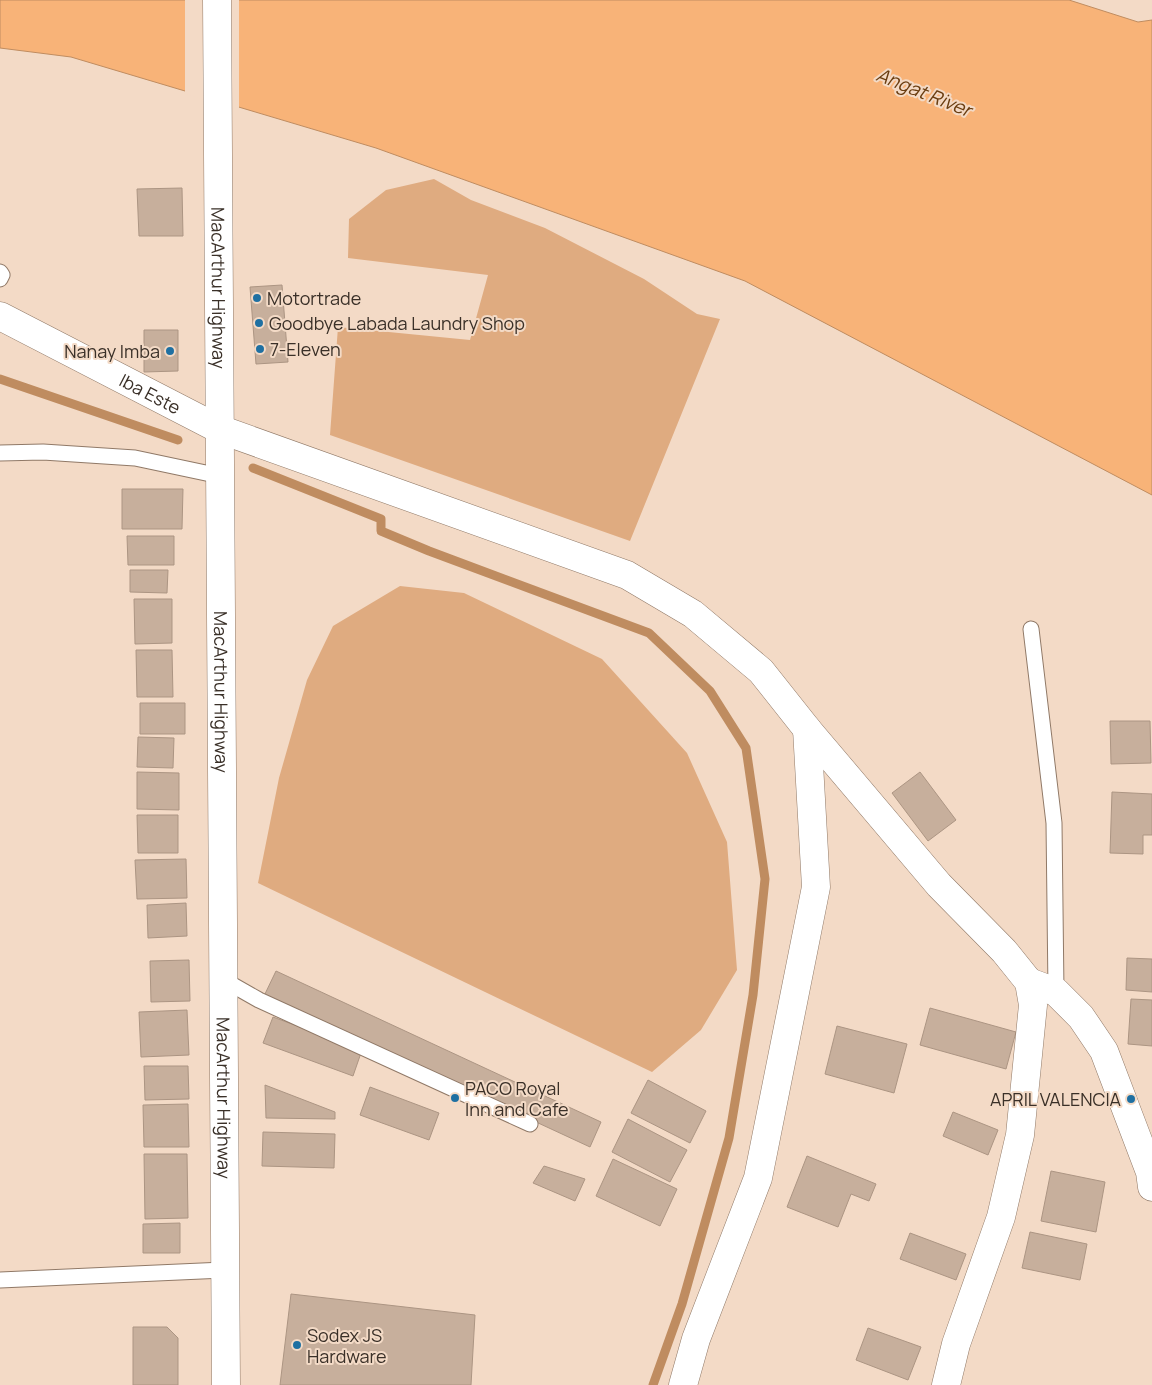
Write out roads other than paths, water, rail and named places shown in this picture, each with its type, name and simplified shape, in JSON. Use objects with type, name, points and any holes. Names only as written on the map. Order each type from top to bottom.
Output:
[{"type":"main road","name":"MacArthur Highway","points":[[217,0],[226,1385]]},
{"type":"main road","name":"Iba Este","points":[[0,316],[219,429],[627,575],[693,614],[761,671],[806,729],[939,885],[1004,951],[1029,982]]},
{"type":"main road","points":[[682,1385],[696,1339],[758,1178],[816,886],[806,729]]},
{"type":"main road","points":[[946,1385],[956,1344],[1001,1218],[1020,1135],[1032,1005],[1029,982],[1056,992],[1081,1017],[1104,1051],[1150,1172],[1152,1187]]},
{"type":"lane","points":[[0,272],[2,276],[0,279]]},
{"type":"lane","points":[[0,453],[43,452],[134,458],[220,476]]},
{"type":"lane","points":[[1031,629],[1054,823],[1056,992]]},
{"type":"lane","points":[[222,979],[259,1000],[530,1124]]},
{"type":"lane","points":[[0,1280],[224,1270]]},
{"type":"water","name":"Angat River","points":[[0,0],[1069,0],[1138,22],[1152,20],[1152,495],[745,281],[376,148],[71,57],[0,48]]},
{"type":"waterway","points":[[0,379],[178,440]]},
{"type":"waterway","points":[[253,468],[381,519],[381,531],[429,551],[649,633],[710,691],[746,748],[765,879],[753,995],[729,1138],[682,1304],[653,1385]]},
{"type":"place","name":"Motortrade","points":[[257,298]]},
{"type":"place","name":"Goodbye Labada Laundry Shop","points":[[259,323]]},
{"type":"place","name":"7-Eleven","points":[[260,349]]},
{"type":"place","name":"Nanay Imba","points":[[170,351]]},
{"type":"place","name":"PACO Royal Inn and Cafe","points":[[455,1098]]},
{"type":"place","name":"APRIL VALENCIA","points":[[1131,1099]]},
{"type":"place","name":"Sodex JS Hardware","points":[[297,1345]]}]
